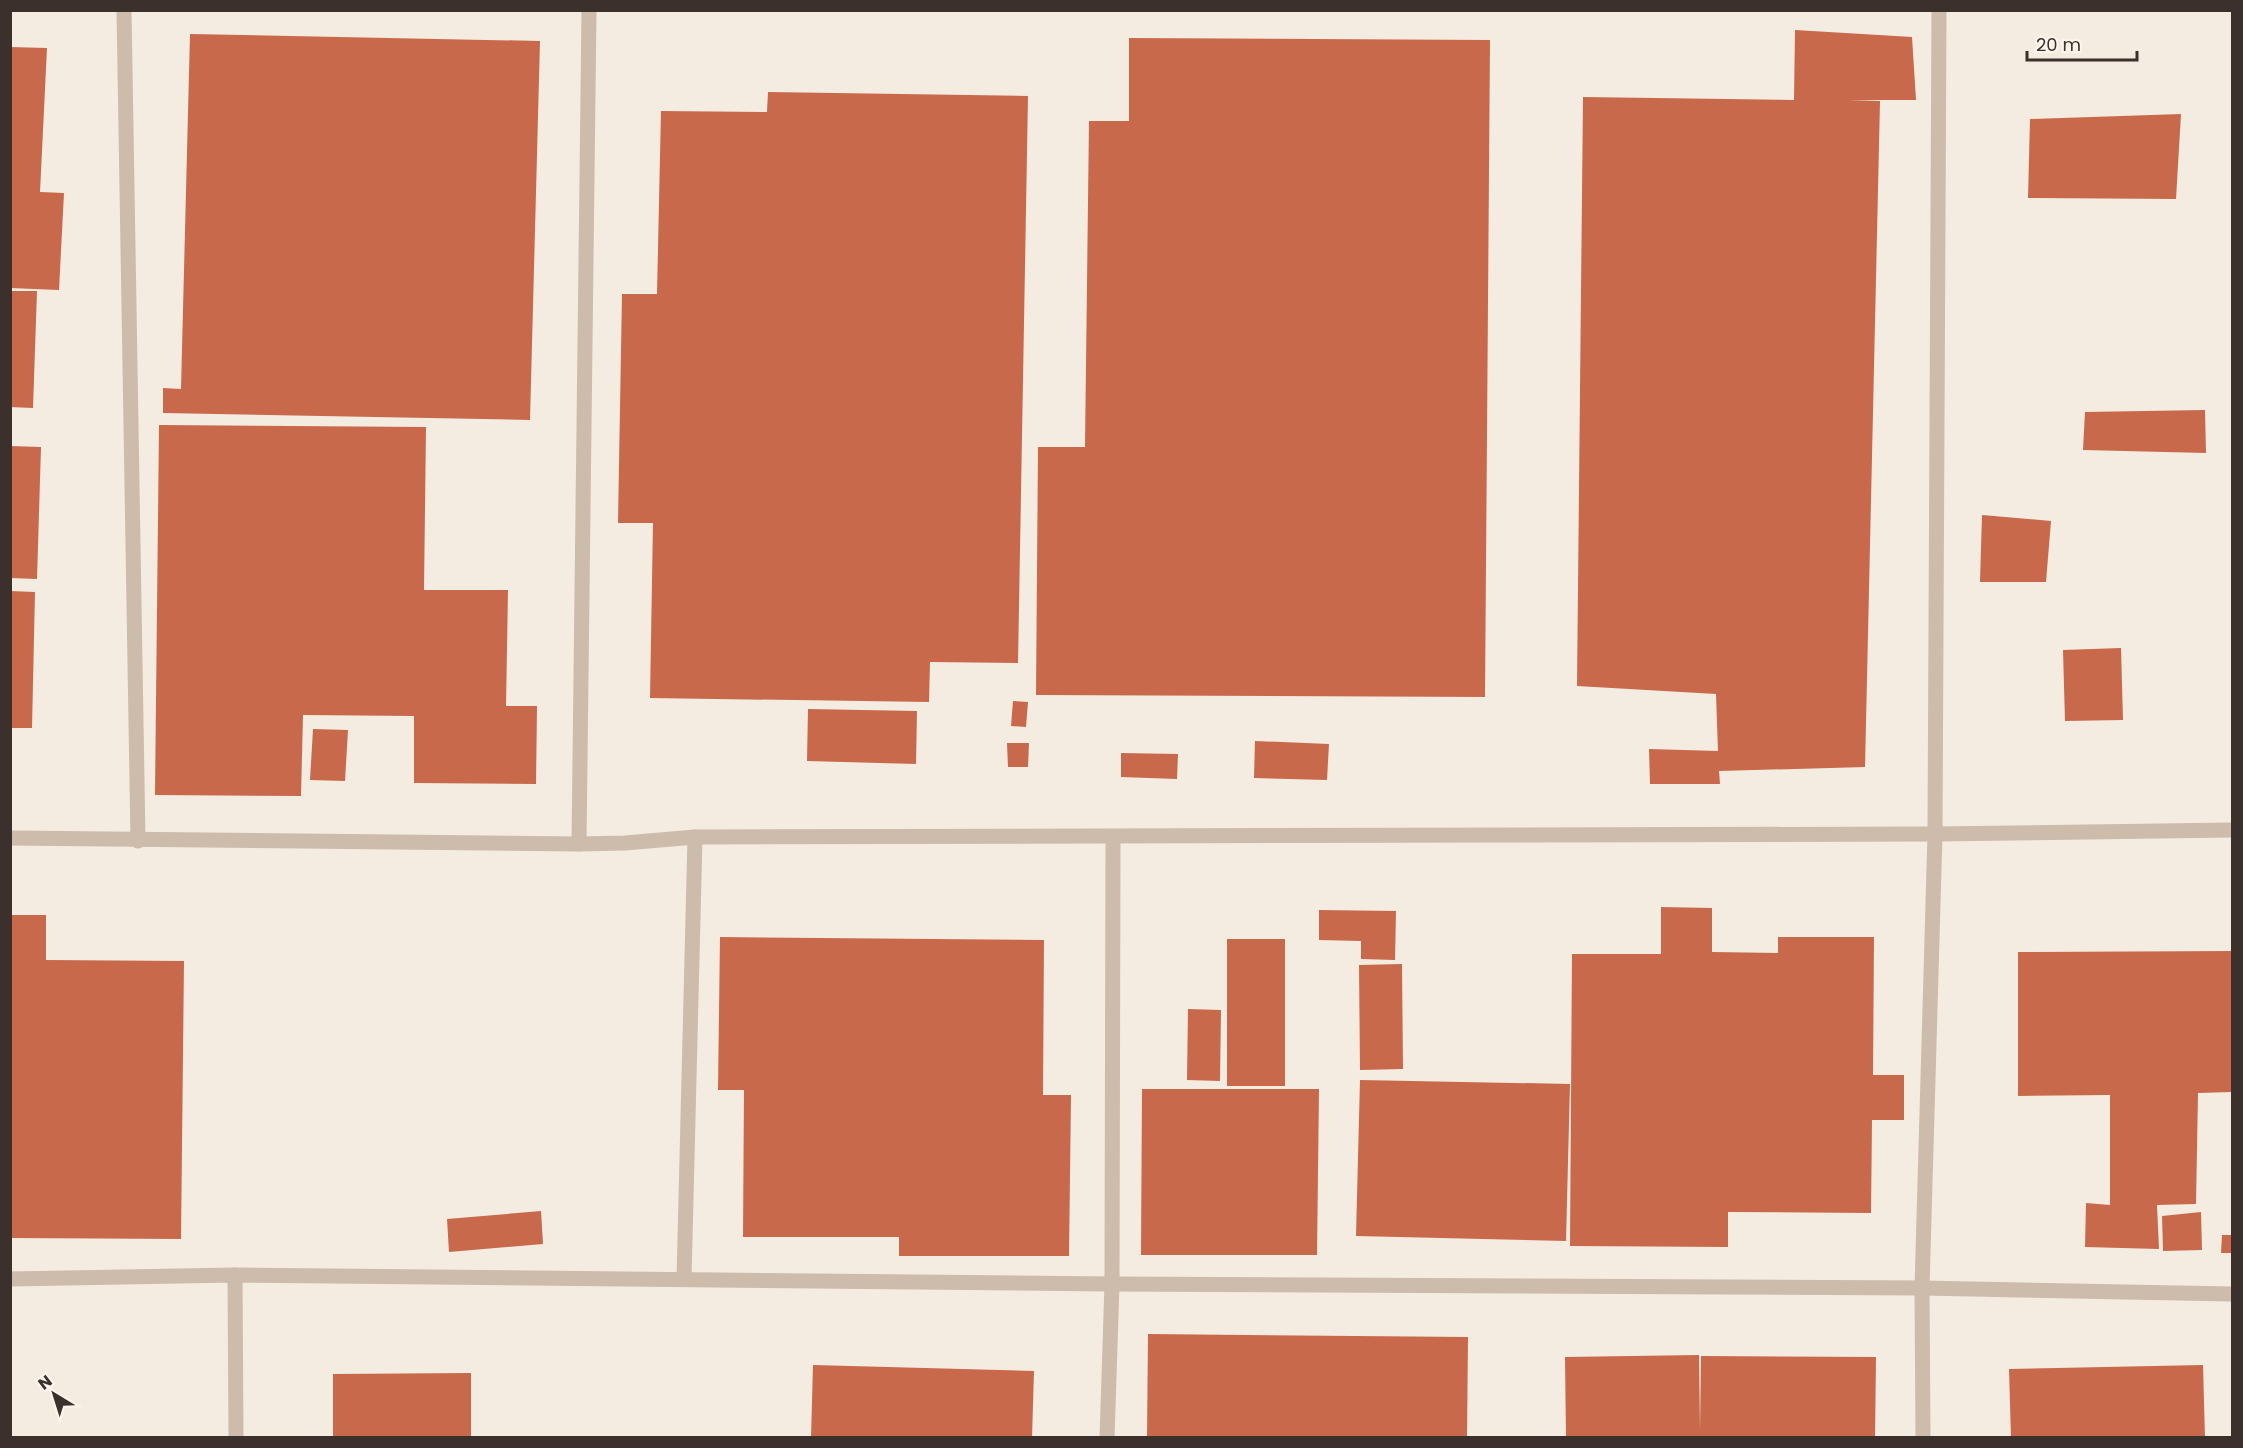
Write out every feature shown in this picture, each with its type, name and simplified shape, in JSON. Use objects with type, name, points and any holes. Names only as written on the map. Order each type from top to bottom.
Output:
[{"type":"street","points":[[124,10],[138,841]]},
{"type":"street","points":[[579,844],[589,10]]},
{"type":"street","points":[[1923,1437],[1922,1288],[1935,834],[1939,10]]},
{"type":"street","points":[[10,838],[579,844],[626,843],[695,837],[1935,834],[2232,830]]},
{"type":"street","points":[[684,1279],[695,837]]},
{"type":"street","points":[[1107,1437],[1112,1284],[1113,837]]},
{"type":"street","points":[[10,1279],[235,1275],[1112,1284],[1922,1288],[2232,1294]]},
{"type":"street","points":[[235,1275],[237,1437]]},
{"type":"building","points":[[1795,30],[1912,37],[1916,100],[1848,100],[1880,101],[1865,767],[1719,771],[1720,784],[1650,784],[1649,749],[1718,751],[1716,694],[1577,686],[1583,97],[1794,100]]},
{"type":"building","points":[[190,34],[540,41],[530,420],[163,413],[163,388],[181,389]]},
{"type":"building","points":[[1129,38],[1490,40],[1485,697],[1036,695],[1038,447],[1085,447],[1089,121],[1129,121]]},
{"type":"building","points":[[10,47],[47,48],[40,192],[64,193],[59,290],[10,288]]},
{"type":"building","points":[[768,92],[1028,96],[1018,663],[930,662],[929,702],[650,698],[653,523],[618,523],[622,294],[657,294],[661,111],[767,112]]},
{"type":"building","points":[[2181,114],[2176,199],[2028,198],[2030,119]]},
{"type":"building","points":[[10,291],[37,291],[33,408],[10,407]]},
{"type":"building","points":[[2205,410],[2206,453],[2083,450],[2085,412]]},
{"type":"building","points":[[159,425],[426,427],[424,590],[508,590],[506,706],[537,706],[536,784],[414,783],[414,716],[303,715],[301,796],[155,795]]},
{"type":"building","points":[[10,446],[41,447],[37,579],[10,578]]},
{"type":"building","points":[[1982,515],[2051,521],[2046,582],[1980,582]]},
{"type":"building","points":[[10,591],[35,592],[32,728],[10,728]]},
{"type":"building","points":[[2121,648],[2123,720],[2065,721],[2063,650]]},
{"type":"building","points":[[1013,701],[1028,702],[1026,727],[1011,726]]},
{"type":"building","points":[[808,709],[917,711],[916,764],[807,761]]},
{"type":"building","points":[[313,729],[348,730],[345,781],[310,780]]},
{"type":"building","points":[[1255,741],[1329,744],[1327,780],[1254,778]]},
{"type":"building","points":[[1007,743],[1029,743],[1028,767],[1008,767]]},
{"type":"building","points":[[1121,753],[1178,754],[1177,779],[1121,777]]},
{"type":"building","points":[[1661,907],[1712,908],[1712,952],[1778,953],[1778,937],[1874,937],[1873,1075],[1904,1075],[1904,1120],[1872,1120],[1871,1213],[1728,1212],[1728,1247],[1570,1246],[1572,954],[1661,954]]},
{"type":"building","points":[[1319,910],[1396,911],[1395,960],[1361,959],[1361,941],[1319,940]]},
{"type":"building","points":[[10,915],[46,915],[46,960],[184,961],[181,1239],[10,1238]]},
{"type":"building","points":[[720,937],[1044,940],[1043,1095],[1071,1095],[1069,1256],[899,1256],[899,1237],[743,1237],[744,1090],[718,1090]]},
{"type":"building","points":[[1227,939],[1285,939],[1285,1086],[1227,1086]]},
{"type":"building","points":[[2232,951],[2232,1092],[2198,1093],[2196,1204],[2157,1205],[2159,1249],[2085,1247],[2086,1203],[2110,1205],[2110,1095],[2018,1096],[2018,952]]},
{"type":"building","points":[[1402,964],[1403,1069],[1360,1070],[1359,965]]},
{"type":"building","points":[[1188,1009],[1221,1010],[1220,1081],[1187,1080]]},
{"type":"building","points":[[1360,1080],[1570,1084],[1566,1241],[1356,1236]]},
{"type":"building","points":[[1142,1089],[1319,1089],[1317,1255],[1141,1255]]},
{"type":"building","points":[[541,1211],[543,1244],[449,1252],[447,1219]]},
{"type":"building","points":[[2201,1212],[2202,1250],[2163,1251],[2162,1216]]},
{"type":"building","points":[[2222,1235],[2232,1235],[2232,1253],[2221,1253]]},
{"type":"building","points":[[1148,1334],[1468,1337],[1467,1438],[1147,1438]]},
{"type":"building","points":[[1699,1355],[1700,1431],[1701,1356],[1876,1357],[1875,1438],[1566,1438],[1565,1357]]},
{"type":"building","points":[[813,1365],[1034,1371],[1032,1438],[811,1438]]},
{"type":"building","points":[[2203,1365],[2205,1438],[2011,1438],[2009,1369]]},
{"type":"building","points":[[471,1373],[471,1438],[333,1438],[333,1374]]}]
